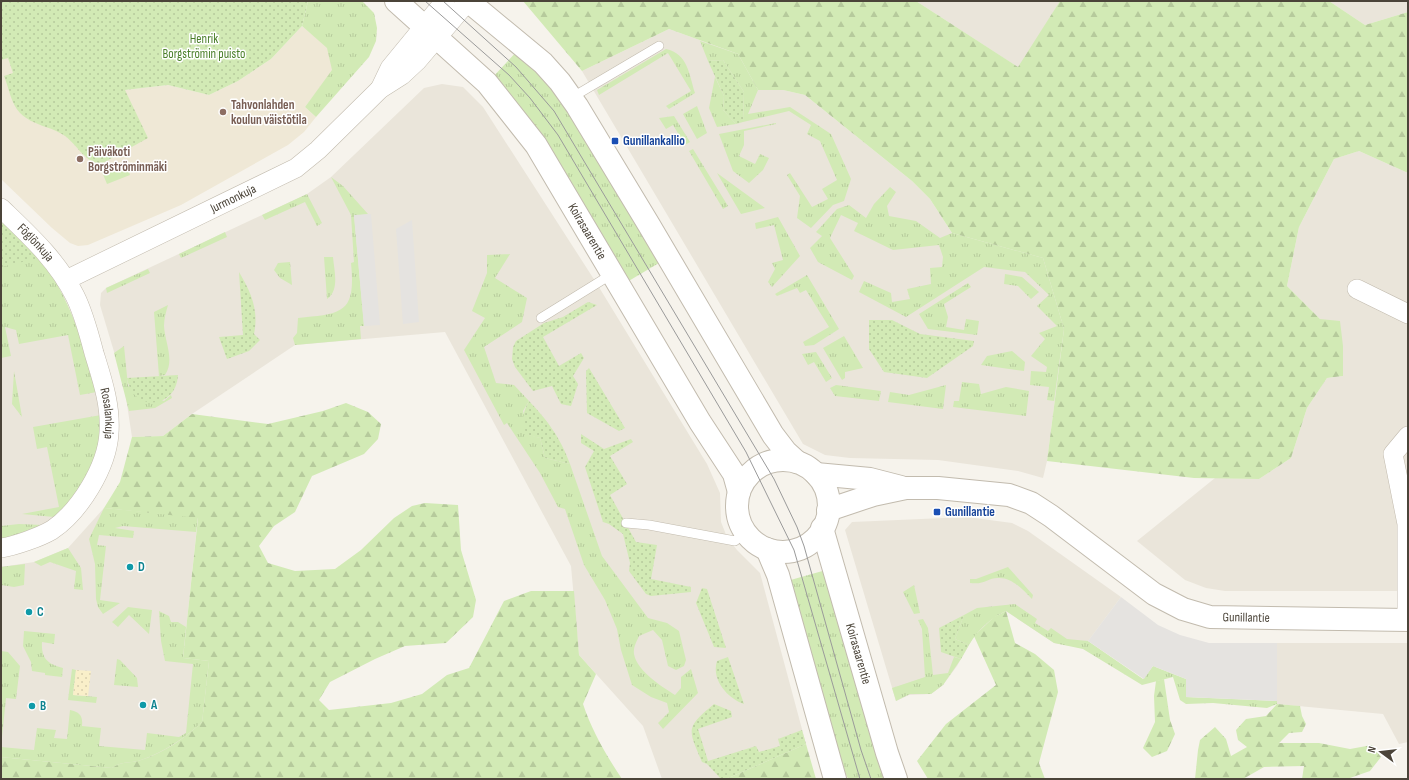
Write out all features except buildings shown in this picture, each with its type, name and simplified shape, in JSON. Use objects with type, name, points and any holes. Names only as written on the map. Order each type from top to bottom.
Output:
[{"type":"street","name":"Koirasaarentie","points":[[396,1],[487,83],[536,145],[700,422],[734,474],[739,492]]},
{"type":"street","name":"Jurmonkuja","points":[[431,32],[445,1]]},
{"type":"street","name":"Jurmonkuja","points":[[66,280],[296,168],[318,150],[380,89],[390,68],[468,1]]},
{"type":"street","points":[[468,1],[543,63],[571,98],[653,232],[773,435],[796,462],[816,474],[823,484],[827,496],[825,519],[814,538],[800,548],[781,551],[767,549],[752,539],[746,532],[738,517],[737,500],[739,492],[748,476],[759,466],[780,460],[796,462]]},
{"type":"street","name":"Föglönkuja","points":[[1,208],[44,250],[66,280]]},
{"type":"street","name":"Rosalankuja","points":[[1,548],[10,547],[52,530],[80,503],[100,471],[110,434],[108,401],[84,318],[66,280]]},
{"type":"street","points":[[1357,289],[1408,314]]},
{"type":"street","points":[[1408,436],[1393,454],[1407,524],[1408,620]]},
{"type":"street","name":"Gunillantie","points":[[816,474],[870,479],[906,488]]},
{"type":"street","name":"Gunillantie","points":[[825,519],[873,495],[906,488],[938,488],[1009,495],[1031,503],[1154,594],[1183,609],[1210,617],[1408,620]]},
{"type":"street","name":"Koirasaarentie","points":[[825,519],[835,576],[896,779]]},
{"type":"street","points":[[767,549],[778,575],[835,779]]},
{"type":"lane","points":[[571,98],[659,46]]},
{"type":"lane","points":[[541,318],[612,274]]},
{"type":"lane","points":[[626,524],[649,524],[735,540],[746,532]]},
{"type":"shaded area","points":[[916,1],[1060,1],[1019,68]]},
{"type":"shaded area","points":[[1329,1],[1408,1],[1408,12],[1365,25]]},
{"type":"shaded area","points":[[302,26],[328,48],[333,70],[305,107],[316,117],[304,132],[288,145],[181,205],[88,245],[78,246],[70,243],[52,228],[1,179],[1,60],[8,57],[125,90],[168,85],[209,95],[238,81],[271,59]]},
{"type":"shaded area","points":[[669,29],[738,54],[758,90],[783,90],[805,95],[912,181],[930,199],[952,233],[1043,258],[1064,329],[1047,461],[1043,478],[1018,471],[938,460],[850,458],[825,455],[803,444],[582,71]]},
{"type":"shaded area","points":[[442,84],[463,87],[483,107],[597,284],[707,464],[720,493],[721,522],[727,537],[737,550],[760,573],[806,744],[726,779],[662,779],[643,726],[579,655],[571,566],[445,332],[295,345],[192,414],[163,436],[132,437],[124,385],[100,305],[101,293],[106,288],[307,194],[331,177],[424,88]]},
{"type":"shaded area","points":[[1359,151],[1408,173],[1408,591],[1225,591],[1206,588],[1185,580],[1137,541],[1215,478],[1259,479],[1291,458],[1307,408],[1327,378],[1343,376],[1320,319],[1287,286],[1299,227],[1334,159]]},
{"type":"shaded area","points":[[371,214],[380,325],[364,326],[354,215]]},
{"type":"shaded area","points":[[412,220],[419,322],[403,324],[396,229]]},
{"type":"shaded area","points":[[1,267],[62,293],[88,358],[97,392],[102,431],[68,506],[46,524],[1,540]]},
{"type":"shaded area","points":[[104,508],[198,517],[183,658],[209,661],[196,777],[1,757],[1,567],[34,562],[68,548]]},
{"type":"shaded area","points":[[967,517],[1012,523],[1028,531],[1121,597],[1083,648],[1054,643],[1006,611],[994,617],[974,636],[957,666],[943,685],[931,694],[909,695],[896,701],[845,530],[852,522]]},
{"type":"shaded area","points":[[1121,597],[1158,625],[1180,635],[1209,643],[1277,643],[1277,701],[1186,697],[1186,679],[1153,666],[1144,679],[1088,641]]},
{"type":"shaded area","points":[[1277,643],[1408,643],[1408,742],[1399,744],[1383,714],[1277,704]]},
{"type":"green space","name":"Henrik Borgströmin puisto","points":[[1,1],[308,1],[302,26],[271,59],[238,81],[209,95],[168,85],[125,90],[148,138],[101,164],[96,163],[86,157],[65,136],[25,117],[20,113],[12,101],[4,76],[13,73],[8,58],[1,60]]},
{"type":"green space","points":[[308,1],[362,1],[374,13],[377,28],[376,41],[369,57],[316,117],[305,107],[332,70],[327,48],[302,26]]},
{"type":"green space","points":[[523,1],[916,1],[1018,67],[1060,1],[1329,1],[1365,25],[1408,12],[1408,173],[1359,151],[1334,159],[1299,227],[1287,286],[1320,319],[1340,321],[1343,346],[1343,376],[1327,378],[1307,408],[1291,458],[1259,479],[1194,478],[1047,461],[1064,329],[1043,258],[952,233],[930,199],[912,181],[805,95],[783,90],[758,90],[738,54],[669,29],[582,71]]},
{"type":"green space","points":[[700,41],[738,54],[758,90],[748,114],[790,107],[831,134],[851,179],[844,201],[833,205],[811,228],[797,218],[800,196],[787,175],[790,173],[812,207],[828,199],[822,189],[837,180],[820,141],[807,134],[811,125],[789,111],[743,122],[744,92],[723,60],[708,61]]},
{"type":"green space","points":[[519,49],[553,82],[664,260],[627,282],[491,79]]},
{"type":"green space","points":[[666,49],[679,55],[683,60],[689,72],[695,93],[669,109],[666,106],[691,91],[668,53],[599,95],[597,90]]},
{"type":"green space","points":[[723,60],[744,92],[743,122],[736,124],[723,110],[724,96],[708,61]]},
{"type":"green space","points":[[715,77],[724,96],[723,110],[736,124],[717,127],[709,108]]},
{"type":"green space","points":[[697,106],[707,133],[697,139],[683,114]]},
{"type":"green space","points":[[674,116],[690,142],[685,145],[673,125],[666,129],[659,118]]},
{"type":"green space","points":[[776,123],[744,131],[744,145],[739,156],[755,164],[760,154],[769,158],[763,170],[749,183],[733,171],[719,134]]},
{"type":"green space","points":[[693,149],[728,206],[723,209],[689,151]]},
{"type":"green space","points":[[126,163],[130,175],[107,184],[102,172]]},
{"type":"green space","points":[[717,173],[765,208],[741,214]]},
{"type":"green space","points":[[331,177],[343,186],[368,214],[354,216],[364,326],[360,326],[361,339],[295,345],[293,338],[297,333],[298,318],[326,315],[336,312],[343,308],[348,301],[351,292],[351,263],[354,262],[351,215]]},
{"type":"green space","points":[[890,187],[896,192],[887,206],[889,216],[916,221],[940,238],[952,233],[1043,258],[1064,329],[1054,401],[1047,400],[1049,387],[1030,385],[1031,371],[1046,372],[1047,367],[1031,356],[1045,339],[1039,333],[1057,326],[1037,306],[1049,295],[1025,272],[984,267],[906,317],[859,292],[864,281],[891,293],[892,302],[910,299],[907,289],[931,284],[930,268],[942,267],[943,257],[939,245],[893,250],[854,231],[858,223],[841,215],[830,238],[854,276],[852,280],[818,262],[810,248],[822,236],[816,232],[837,209],[849,205],[866,218],[874,204]]},
{"type":"green space","points":[[307,194],[322,223],[317,226],[305,202],[265,220],[262,215]]},
{"type":"green space","points":[[778,217],[800,256],[772,287],[768,282],[775,269],[772,263],[783,260],[774,225],[756,229],[755,223]]},
{"type":"green space","points":[[1,222],[39,258],[59,287],[75,322],[97,392],[80,395],[68,335],[19,344],[16,330],[5,327],[11,356],[1,358]]},
{"type":"green space","points":[[1,222],[39,258],[1,267]]},
{"type":"green space","points":[[225,232],[227,237],[181,258],[179,254]]},
{"type":"green space","points":[[510,254],[495,278],[527,298],[522,322],[484,347],[496,383],[514,385],[529,401],[523,411],[529,435],[540,438],[545,458],[570,464],[602,556],[648,618],[667,623],[679,631],[686,660],[684,666],[676,670],[668,666],[662,640],[653,630],[639,636],[634,649],[636,660],[650,678],[675,695],[681,688],[681,677],[691,669],[698,693],[663,729],[658,723],[669,712],[667,703],[651,697],[632,685],[621,650],[617,629],[605,600],[584,565],[565,509],[558,507],[540,473],[507,423],[504,425],[464,350],[485,318],[472,311],[487,273],[487,255]]},
{"type":"green space","points":[[324,257],[333,257],[335,274],[334,290],[327,299]]},
{"type":"green space","points":[[290,262],[292,285],[280,278],[274,270],[278,263]]},
{"type":"green space","points":[[148,269],[150,273],[107,293],[106,288]]},
{"type":"green space","points":[[239,272],[253,302],[255,309],[254,334],[260,340],[249,351],[227,359],[219,337],[243,335]]},
{"type":"green space","points":[[1005,274],[1022,277],[1039,292],[1031,299],[1018,286],[1004,284]]},
{"type":"green space","points":[[807,275],[839,329],[814,345],[805,346],[803,342],[829,327],[806,290],[800,293],[797,288],[777,296],[775,294]]},
{"type":"green space","points":[[968,283],[971,287],[944,304],[948,317],[946,327],[964,330],[966,319],[979,321],[977,335],[928,329],[919,314]]},
{"type":"green space","points":[[588,302],[597,305],[543,337],[559,366],[581,353],[584,358],[573,376],[578,384],[571,406],[561,404],[552,386],[533,391],[515,367],[512,359],[513,347],[516,341],[544,323],[563,317]]},
{"type":"green space","points":[[168,305],[164,326],[169,351],[169,363],[165,375],[159,376],[154,312]]},
{"type":"green space","points":[[869,320],[892,320],[920,334],[974,341],[973,346],[927,378],[884,372],[869,349]]},
{"type":"green space","points":[[844,336],[863,368],[845,372],[845,378],[842,380],[823,348]]},
{"type":"green space","points":[[124,346],[128,386],[164,401],[171,395],[172,398],[155,408],[129,411],[114,353]]},
{"type":"green space","points":[[1012,351],[1025,362],[1024,371],[981,365],[987,356]]},
{"type":"green space","points":[[816,352],[832,378],[826,382],[814,362],[808,365],[802,354]]},
{"type":"green space","points":[[589,368],[625,428],[619,431],[587,413],[586,371]]},
{"type":"green space","points":[[14,371],[22,417],[12,404]]},
{"type":"green space","points":[[178,375],[175,387],[170,395],[162,400],[154,402],[145,401],[137,397],[131,389],[127,378]]},
{"type":"green space","points":[[962,382],[979,384],[981,394],[1006,387],[1029,391],[1026,416],[953,407],[954,401],[959,401]]},
{"type":"green space","points":[[836,385],[881,391],[879,401],[835,396],[830,388]]},
{"type":"green space","points":[[946,385],[943,409],[888,402],[890,392],[909,395]]},
{"type":"green space","points":[[529,401],[553,430],[570,464],[545,458],[540,438],[531,436],[525,431],[523,418],[525,408]]},
{"type":"green space","points":[[346,403],[368,412],[381,424],[378,439],[364,454],[312,476],[295,512],[274,526],[259,546],[268,563],[295,571],[335,569],[361,550],[394,518],[412,506],[425,503],[458,505],[461,550],[476,600],[473,617],[446,643],[405,646],[375,659],[330,682],[319,700],[329,710],[391,703],[422,694],[447,675],[469,668],[504,601],[531,591],[574,591],[579,655],[596,674],[583,704],[600,743],[622,779],[1,779],[1,757],[112,768],[123,763],[150,757],[166,749],[189,734],[202,722],[209,661],[183,658],[198,518],[104,508],[120,482],[132,437],[163,436],[192,414],[268,424],[323,411]]},
{"type":"green space","points":[[101,415],[101,430],[95,458],[83,484],[74,496],[54,517],[22,514],[59,507],[47,447],[37,449],[33,427]]},
{"type":"green space","points":[[581,434],[604,449],[631,439],[633,442],[610,456],[627,484],[610,495],[636,542],[657,545],[651,579],[691,587],[691,592],[651,596],[646,594],[629,571],[630,563],[623,534],[609,524],[603,522],[585,467],[594,451],[581,443]]},
{"type":"green space","points":[[104,508],[198,517],[196,532],[123,526],[115,528],[134,531],[133,538],[99,535],[97,545],[106,546],[100,600],[120,603],[103,614],[98,607],[96,599],[95,564],[89,539]]},
{"type":"green space","points":[[19,524],[43,525],[1,540],[1,526]]},
{"type":"green space","points":[[68,548],[81,568],[83,590],[74,589],[76,571],[50,562],[41,566],[34,562]]},
{"type":"green space","points":[[25,564],[24,585],[14,587],[1,585],[1,567]]},
{"type":"green space","points":[[1008,567],[1033,595],[1032,599],[1013,582],[1003,578],[994,578],[979,583],[970,583],[970,579],[976,579]]},
{"type":"green space","points":[[826,570],[890,779],[848,779],[845,772],[787,581]]},
{"type":"green space","points":[[914,585],[920,613],[914,614],[903,592]]},
{"type":"green space","points":[[702,588],[707,589],[726,648],[714,647],[696,603]]},
{"type":"green space","points":[[1015,604],[1037,619],[1035,623],[1048,631],[1051,628],[1067,639],[1088,641],[1143,679],[1153,666],[1186,679],[1186,697],[1277,701],[1277,704],[1267,708],[1213,703],[1186,704],[1180,700],[1173,677],[1142,685],[1083,649],[1054,643],[1006,611],[985,625],[976,634],[969,645],[955,639],[964,615],[977,608]]},
{"type":"green space","points":[[128,607],[152,610],[149,634],[129,615],[118,627],[112,622]]},
{"type":"green space","points":[[159,611],[169,616],[171,622],[178,622],[186,627],[183,658],[209,661],[202,722],[189,734],[150,757],[123,763],[112,768],[1,757],[1,747],[34,750],[37,728],[56,730],[54,738],[67,739],[70,710],[80,715],[82,726],[101,728],[99,746],[145,750],[147,733],[179,737],[186,733],[193,664],[165,661],[161,641]]},
{"type":"green space","points":[[1006,611],[1015,643],[1035,654],[1054,670],[1058,692],[1039,763],[1045,779],[928,779],[917,761],[946,724],[996,685],[974,636],[994,617]]},
{"type":"green space","points":[[964,615],[955,639],[969,645],[961,659],[941,652],[939,628]]},
{"type":"green space","points":[[923,619],[928,628],[933,675],[948,673],[954,657],[961,659],[943,685],[931,694],[910,694],[896,701],[892,688],[925,677],[922,629],[918,620]]},
{"type":"green space","points":[[24,631],[55,634],[54,644],[42,642],[42,648],[46,660],[53,665],[63,668],[62,677],[45,675],[45,673],[32,671],[31,662],[23,646]]},
{"type":"green space","points":[[1,651],[8,652],[20,666],[16,699],[6,698],[1,747]]},
{"type":"green space","points":[[728,657],[744,704],[726,693],[718,681],[716,674],[717,661]]},
{"type":"green space","points":[[117,659],[120,660],[137,678],[138,687],[114,685]]},
{"type":"green space","points":[[72,669],[76,670],[73,695],[97,697],[96,703],[68,700]]},
{"type":"green space","points":[[1164,679],[1170,720],[1175,734],[1167,751],[1152,757],[1143,748],[1155,722],[1154,696],[1156,681]]},
{"type":"green space","points":[[714,704],[731,711],[732,717],[698,729],[708,761],[756,746],[759,752],[780,746],[778,739],[802,730],[806,744],[726,779],[721,779],[707,764],[702,762],[692,735],[694,724]]},
{"type":"green space","points":[[1277,704],[1300,706],[1302,716],[1306,724],[1302,732],[1289,733],[1279,743],[1319,743],[1350,749],[1372,745],[1381,757],[1370,771],[1347,779],[1302,779],[1304,766],[1264,767],[1243,779],[1195,779],[1200,740],[1215,727],[1226,739],[1231,756],[1247,747],[1238,740],[1236,730],[1246,719],[1266,716]]},
{"type":"green space","points":[[806,744],[816,779],[726,779]]},
{"type":"sand","points":[[76,670],[91,671],[88,696],[73,695]]},
{"type":"tram line","points":[[425,1],[509,75],[530,98],[558,135],[746,452],[794,550],[860,779]]},
{"type":"tram line","points":[[443,1],[516,67],[554,111],[774,479],[797,527],[804,546],[861,750],[871,779]]},
{"type":"place","name":"Tahvonlahden koulun väistötila","points":[[223,112]]},
{"type":"place","name":"Gunillankallio","points":[[615,141]]},
{"type":"place","name":"Päiväkoti Borgströminmäki","points":[[80,159]]},
{"type":"place","name":"Gunillantie","points":[[937,512]]},
{"type":"place","name":"D","points":[[130,567]]},
{"type":"place","name":"C","points":[[29,612]]},
{"type":"place","name":"A","points":[[143,705]]},
{"type":"place","name":"B","points":[[32,706]]}]
